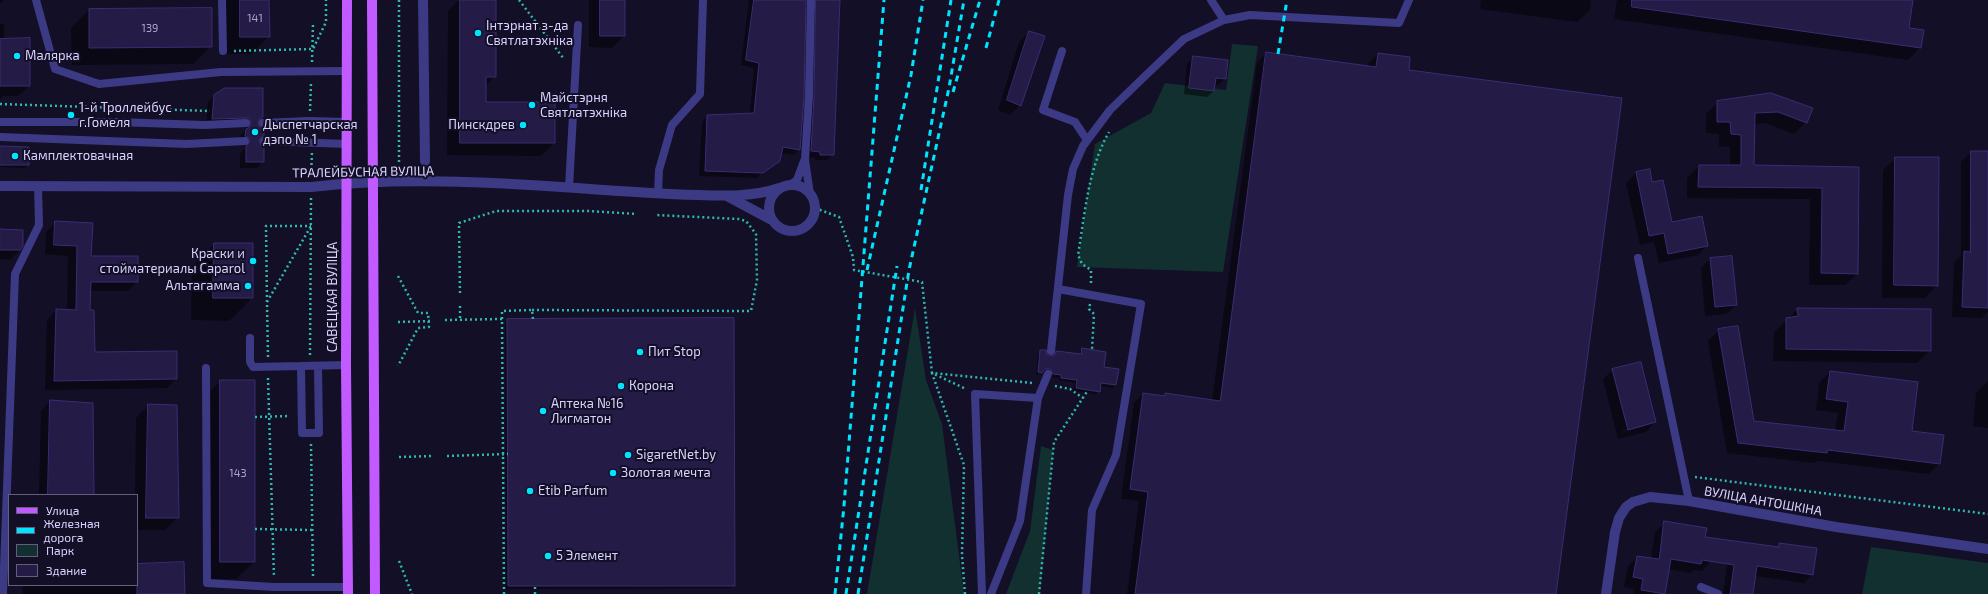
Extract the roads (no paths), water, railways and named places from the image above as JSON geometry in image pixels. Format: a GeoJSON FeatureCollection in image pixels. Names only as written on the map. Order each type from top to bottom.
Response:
{"type":"FeatureCollection","features":[{"type":"Feature","properties":{"kind":"main road","name":"САВЕЦКАЯ ВУЛІЦА"},"geometry":{"type":"LineString","coordinates":[[347,0],[346,365],[348,590]]}},
{"type":"Feature","properties":{"kind":"main road"},"geometry":{"type":"LineString","coordinates":[[372,0],[375,594]]}},
{"type":"Feature","properties":{"kind":"street"},"geometry":{"type":"LineString","coordinates":[[423,0],[425,161]]}},
{"type":"Feature","properties":{"kind":"street","name":"ТРАЛЕЙБУСНАЯ ВУЛІЦА"},"geometry":{"type":"LineString","coordinates":[[0,186],[311,187],[346,183],[494,183],[658,194],[727,196],[768,192],[779,188]]}},
{"type":"Feature","properties":{"kind":"street"},"geometry":{"type":"LineString","coordinates":[[790,185],[801,187],[810,194],[815,208],[814,215],[809,225],[799,231],[788,232],[778,227],[770,219],[768,208],[771,197],[779,188],[790,185]]}},
{"type":"Feature","properties":{"kind":"street","name":"ТРАЛЕЙБУСНАЯ ВУЛІЦА"},"geometry":{"type":"LineString","coordinates":[[727,196],[770,219]]}},
{"type":"Feature","properties":{"kind":"street","name":"ВУЛІЦА АНТОШКІНА"},"geometry":{"type":"LineString","coordinates":[[1606,594],[1615,532],[1619,518],[1626,507],[1633,502],[1650,497],[1689,501],[1836,527],[1988,549]]}},
{"type":"Feature","properties":{"kind":"lane"},"geometry":{"type":"LineString","coordinates":[[36,0],[55,69],[98,84],[221,72],[347,71]]}},
{"type":"Feature","properties":{"kind":"lane"},"geometry":{"type":"LineString","coordinates":[[222,0],[223,51]]}},
{"type":"Feature","properties":{"kind":"lane"},"geometry":{"type":"LineString","coordinates":[[658,194],[659,170],[672,124],[700,94],[703,0]]}},
{"type":"Feature","properties":{"kind":"lane"},"geometry":{"type":"LineString","coordinates":[[810,194],[805,160],[809,95],[811,0]]}},
{"type":"Feature","properties":{"kind":"lane"},"geometry":{"type":"LineString","coordinates":[[1211,0],[1224,20]]}},
{"type":"Feature","properties":{"kind":"lane"},"geometry":{"type":"LineString","coordinates":[[1051,351],[1068,195],[1073,169],[1087,140],[1110,110],[1184,39],[1224,20],[1250,15],[1398,24],[1409,0]]}},
{"type":"Feature","properties":{"kind":"lane"},"geometry":{"type":"LineString","coordinates":[[569,187],[577,76],[578,25]]}},
{"type":"Feature","properties":{"kind":"lane"},"geometry":{"type":"LineString","coordinates":[[1062,51],[1043,110],[1075,122],[1087,140]]}},
{"type":"Feature","properties":{"kind":"lane"},"geometry":{"type":"LineString","coordinates":[[263,123],[309,121],[347,122]]}},
{"type":"Feature","properties":{"kind":"lane"},"geometry":{"type":"LineString","coordinates":[[0,122],[116,122],[204,125],[246,122]]}},
{"type":"Feature","properties":{"kind":"lane"},"geometry":{"type":"LineString","coordinates":[[0,136],[187,144],[245,141]]}},
{"type":"Feature","properties":{"kind":"lane"},"geometry":{"type":"LineString","coordinates":[[264,141],[347,144]]}},
{"type":"Feature","properties":{"kind":"lane"},"geometry":{"type":"LineString","coordinates":[[790,185],[797,180],[805,160]]}},
{"type":"Feature","properties":{"kind":"lane"},"geometry":{"type":"LineString","coordinates":[[3,594],[14,274],[39,226],[38,186]]}},
{"type":"Feature","properties":{"kind":"lane"},"geometry":{"type":"LineString","coordinates":[[1638,258],[1689,501]]}},
{"type":"Feature","properties":{"kind":"lane"},"geometry":{"type":"LineString","coordinates":[[1058,289],[1141,304],[1116,455],[1092,510],[1086,594]]}},
{"type":"Feature","properties":{"kind":"lane"},"geometry":{"type":"LineString","coordinates":[[250,338],[251,365],[255,368],[346,365]]}},
{"type":"Feature","properties":{"kind":"lane"},"geometry":{"type":"LineString","coordinates":[[301,366],[302,433],[319,433],[314,366]]}},
{"type":"Feature","properties":{"kind":"lane"},"geometry":{"type":"LineString","coordinates":[[206,368],[207,583],[274,587],[313,587],[348,590]]}},
{"type":"Feature","properties":{"kind":"lane"},"geometry":{"type":"LineString","coordinates":[[991,594],[1020,521],[1038,398],[1048,374]]}},
{"type":"Feature","properties":{"kind":"lane"},"geometry":{"type":"LineString","coordinates":[[982,594],[975,394],[1038,398]]}},
{"type":"Feature","properties":{"kind":"lane"},"geometry":{"type":"LineString","coordinates":[[1701,587],[1718,594]]}},
{"type":"Feature","properties":{"kind":"railway"},"geometry":{"type":"LineString","coordinates":[[835,594],[844,506],[884,0]]}},
{"type":"Feature","properties":{"kind":"railway"},"geometry":{"type":"LineString","coordinates":[[867,270],[911,75],[923,0]]}},
{"type":"Feature","properties":{"kind":"railway"},"geometry":{"type":"LineString","coordinates":[[921,190],[951,0]]}},
{"type":"Feature","properties":{"kind":"railway"},"geometry":{"type":"LineString","coordinates":[[858,594],[909,270],[949,88],[964,0]]}},
{"type":"Feature","properties":{"kind":"railway"},"geometry":{"type":"LineString","coordinates":[[953,92],[980,0]]}},
{"type":"Feature","properties":{"kind":"railway"},"geometry":{"type":"LineString","coordinates":[[986,48],[999,0]]}},
{"type":"Feature","properties":{"kind":"railway"},"geometry":{"type":"LineString","coordinates":[[1278,54],[1287,0]]}},
{"type":"Feature","properties":{"kind":"railway"},"geometry":{"type":"LineString","coordinates":[[846,594],[897,266]]}},
{"type":"Feature","properties":{"kind":"place","name":"Інтэрнат з-да Святлатэхніка"},"geometry":{"type":"Point","coordinates":[478,33]}},
{"type":"Feature","properties":{"kind":"place","name":"Малярка"},"geometry":{"type":"Point","coordinates":[17,56]}},
{"type":"Feature","properties":{"kind":"place","name":"Майстэрня Святлатэхніка"},"geometry":{"type":"Point","coordinates":[532,105]}},
{"type":"Feature","properties":{"kind":"place","name":"1-й Троллейбус г.Гомеля"},"geometry":{"type":"Point","coordinates":[71,115]}},
{"type":"Feature","properties":{"kind":"place","name":"Пинскдрев"},"geometry":{"type":"Point","coordinates":[523,125]}},
{"type":"Feature","properties":{"kind":"place","name":"Дыспетчарская дэпо № 1"},"geometry":{"type":"Point","coordinates":[255,132]}},
{"type":"Feature","properties":{"kind":"place","name":"Камплектовачная"},"geometry":{"type":"Point","coordinates":[15,156]}},
{"type":"Feature","properties":{"kind":"place","name":"Краски и стойматериалы Сaparol"},"geometry":{"type":"Point","coordinates":[253,261]}},
{"type":"Feature","properties":{"kind":"place","name":"Альтагамма"},"geometry":{"type":"Point","coordinates":[248,286]}},
{"type":"Feature","properties":{"kind":"place","name":"Пит Stop"},"geometry":{"type":"Point","coordinates":[640,352]}},
{"type":"Feature","properties":{"kind":"place","name":"Корона"},"geometry":{"type":"Point","coordinates":[621,386]}},
{"type":"Feature","properties":{"kind":"place","name":"Аптека №16 Лигматон"},"geometry":{"type":"Point","coordinates":[543,411]}},
{"type":"Feature","properties":{"kind":"place","name":"SigaretNet.by"},"geometry":{"type":"Point","coordinates":[628,455]}},
{"type":"Feature","properties":{"kind":"place","name":"Золотая мечта"},"geometry":{"type":"Point","coordinates":[613,473]}},
{"type":"Feature","properties":{"kind":"place","name":"Etib Parfum"},"geometry":{"type":"Point","coordinates":[530,491]}},
{"type":"Feature","properties":{"kind":"place","name":"5 Элемент"},"geometry":{"type":"Point","coordinates":[548,556]}}]}
